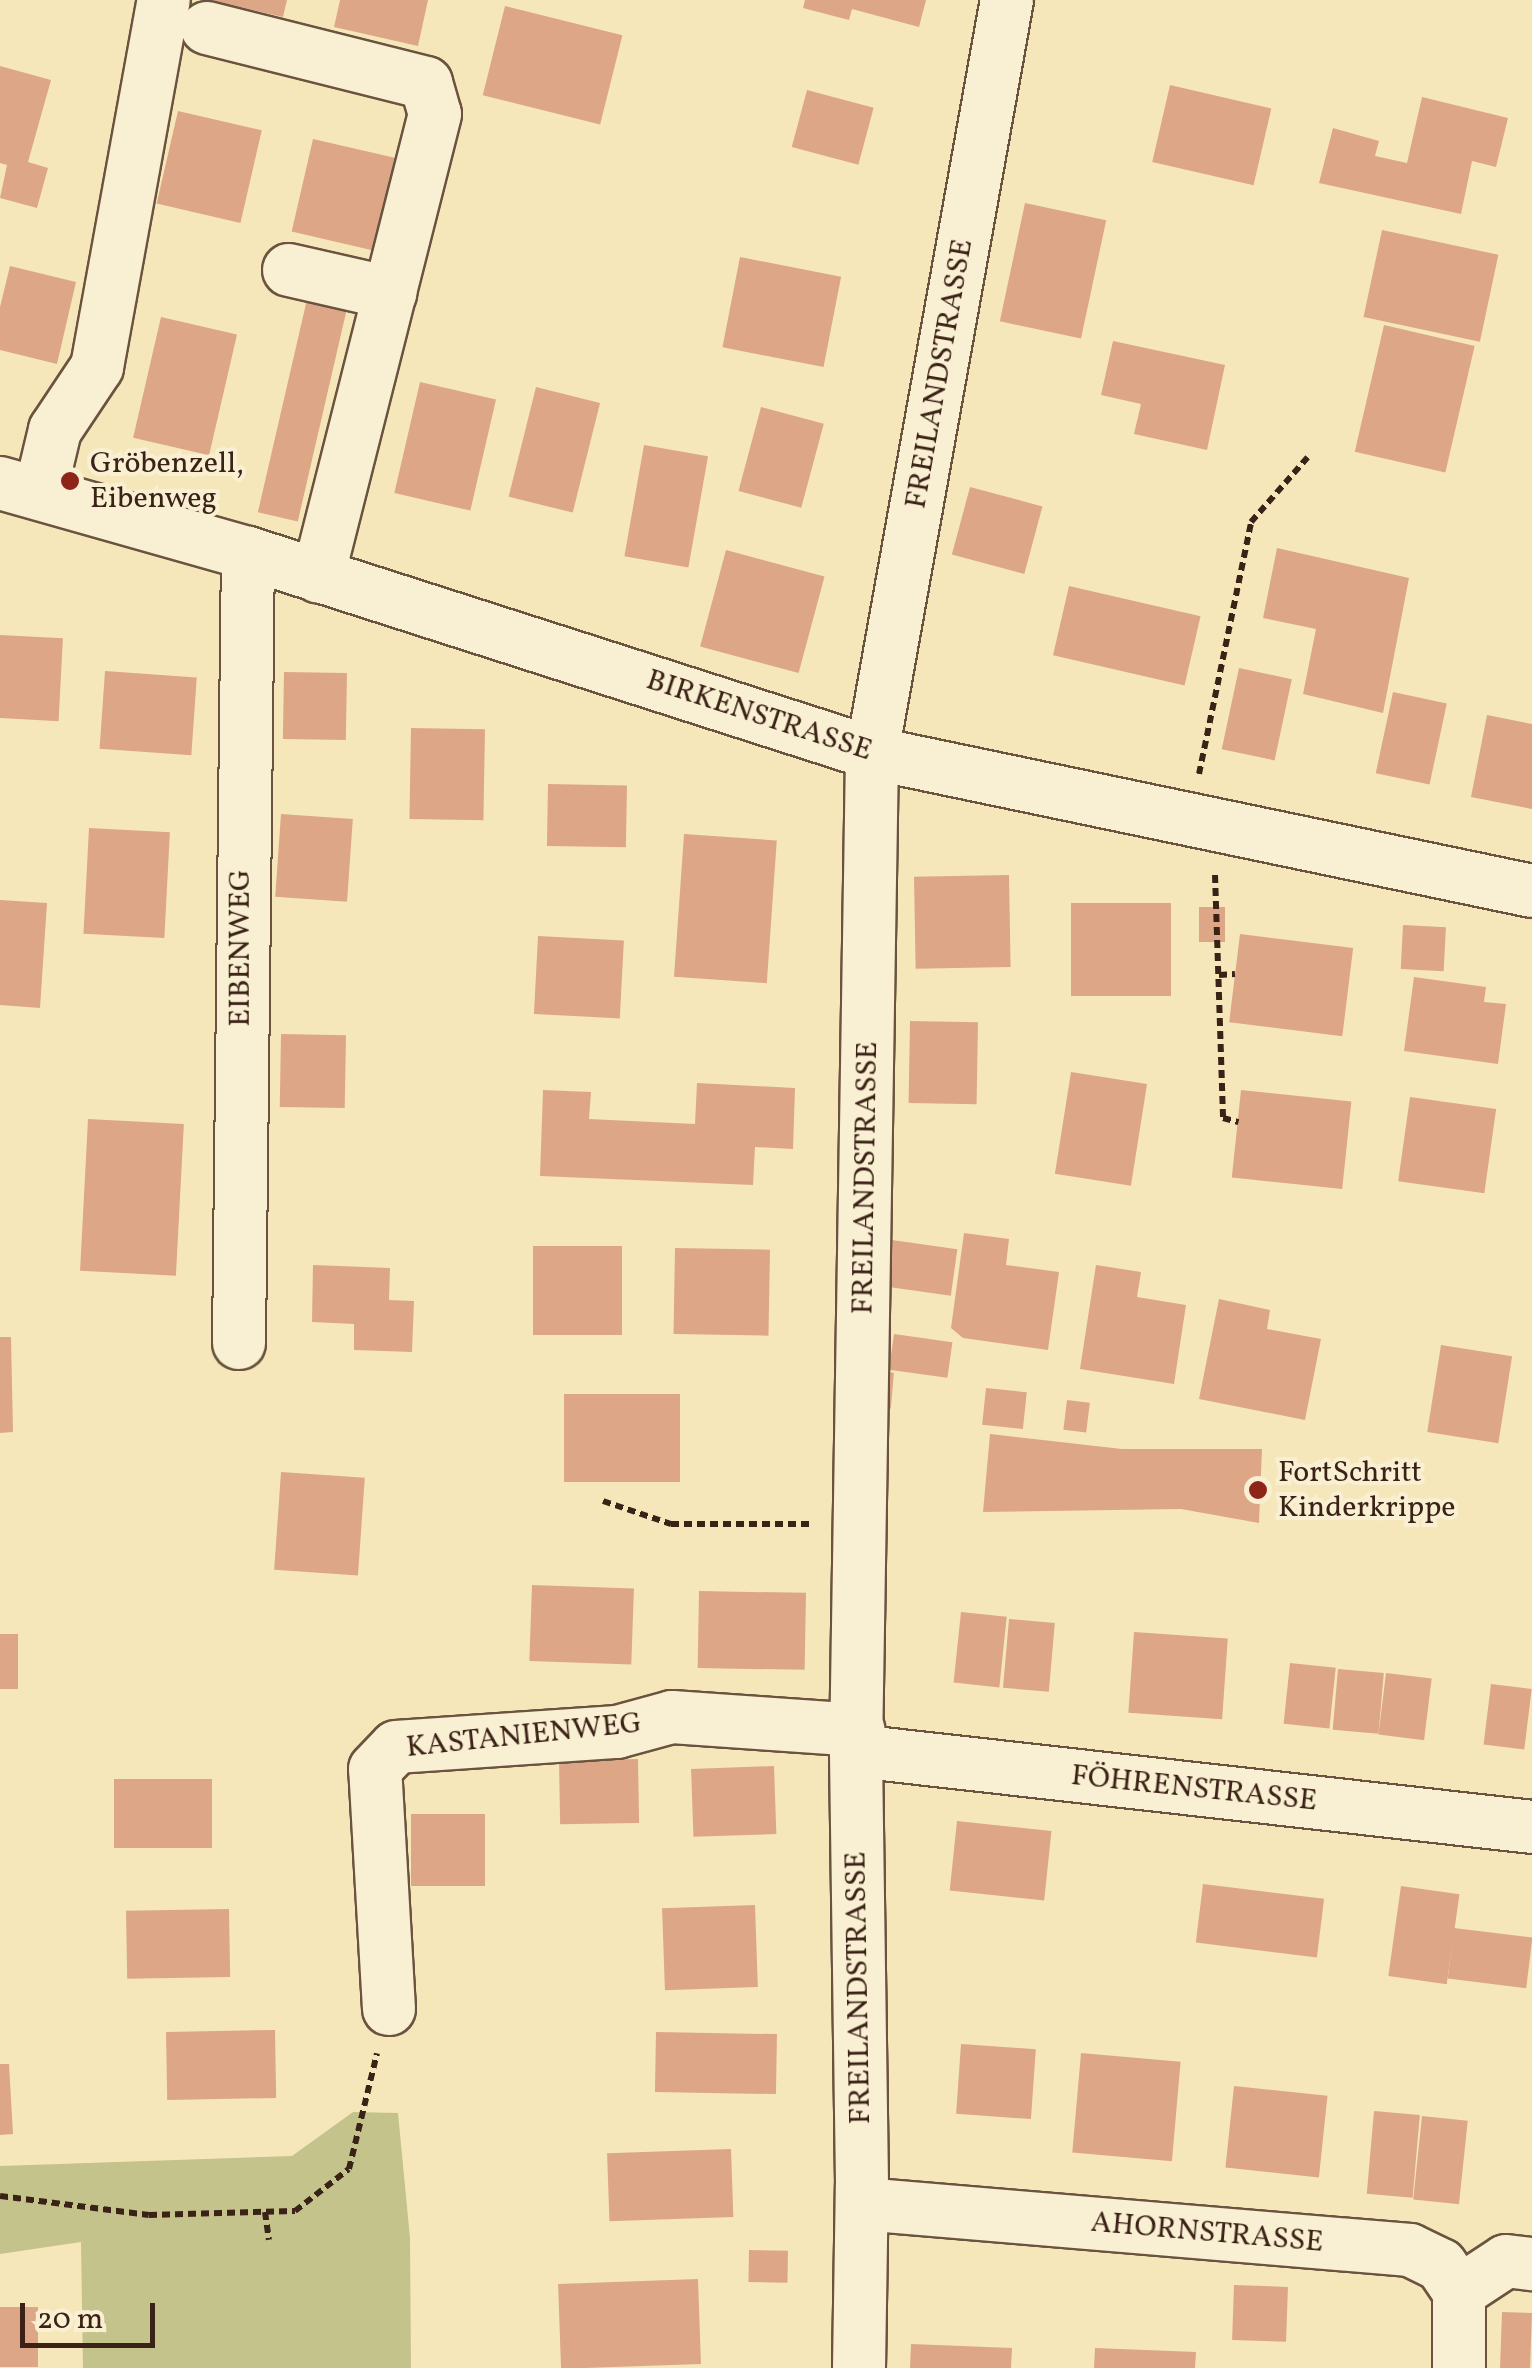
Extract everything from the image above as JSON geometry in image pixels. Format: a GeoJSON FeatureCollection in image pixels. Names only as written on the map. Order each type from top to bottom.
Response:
{"type":"FeatureCollection","features":[{"type":"Feature","properties":{"kind":"street","name":"FREILANDSTRASSE"},"geometry":{"type":"LineString","coordinates":[[859,2368],[862,2204],[858,1740],[872,753],[1007,0]]}},
{"type":"Feature","properties":{"kind":"street"},"geometry":{"type":"LineString","coordinates":[[20,488],[98,366],[185,14],[426,83],[435,114],[318,576]]}},
{"type":"Feature","properties":{"kind":"street"},"geometry":{"type":"LineString","coordinates":[[289,270],[390,293]]}},
{"type":"Feature","properties":{"kind":"street","name":"BIRKENSTRASSE"},"geometry":{"type":"LineString","coordinates":[[20,488],[248,553],[872,753],[1532,891]]}},
{"type":"Feature","properties":{"kind":"street","name":"EIBENWEG"},"geometry":{"type":"LineString","coordinates":[[240,1342],[248,553]]}},
{"type":"Feature","properties":{"kind":"street","name":"KASTANIENWEG"},"geometry":{"type":"LineString","coordinates":[[389,2009],[375,1769],[396,1747],[617,1732],[672,1717],[858,1740]]}},
{"type":"Feature","properties":{"kind":"street","name":"FÖHRENSTRASSE"},"geometry":{"type":"LineString","coordinates":[[858,1740],[1532,1826]]}},
{"type":"Feature","properties":{"kind":"street","name":"AHORNSTRASSE"},"geometry":{"type":"LineString","coordinates":[[862,2204],[1410,2250],[1441,2265],[1459,2292]]}},
{"type":"Feature","properties":{"kind":"street"},"geometry":{"type":"LineString","coordinates":[[1459,2368],[1459,2292],[1506,2261],[1532,2264]]}},
{"type":"Feature","properties":{"kind":"path"},"geometry":{"type":"LineString","coordinates":[[1189,819],[1251,522],[1308,456]]}},
{"type":"Feature","properties":{"kind":"path"},"geometry":{"type":"LineString","coordinates":[[1215,871],[1223,1118],[1238,1122]]}},
{"type":"Feature","properties":{"kind":"path"},"geometry":{"type":"LineString","coordinates":[[1218,975],[1235,974]]}},
{"type":"Feature","properties":{"kind":"path"},"geometry":{"type":"LineString","coordinates":[[603,1501],[671,1524],[861,1524]]}},
{"type":"Feature","properties":{"kind":"path"},"geometry":{"type":"LineString","coordinates":[[0,2196],[149,2215],[296,2211],[349,2169],[389,2009]]}},
{"type":"Feature","properties":{"kind":"path"},"geometry":{"type":"LineString","coordinates":[[265,2212],[269,2240]]}},
{"type":"Feature","properties":{"kind":"green space"},"geometry":{"type":"Polygon","coordinates":[[[353,2112],[398,2113],[410,2238],[411,2368],[83,2368],[81,2242],[0,2254],[0,2166],[292,2156],[353,2112]]]}},
{"type":"Feature","properties":{"kind":"building"},"geometry":{"type":"Polygon","coordinates":[[[211,0],[287,0],[283,17],[211,0]]]}},
{"type":"Feature","properties":{"kind":"building"},"geometry":{"type":"Polygon","coordinates":[[[340,0],[428,0],[418,46],[334,27],[340,0]]]}},
{"type":"Feature","properties":{"kind":"building"},"geometry":{"type":"Polygon","coordinates":[[[805,0],[926,0],[919,27],[852,9],[849,20],[803,8],[805,0]]]}},
{"type":"Feature","properties":{"kind":"building"},"geometry":{"type":"Polygon","coordinates":[[[505,6],[622,35],[600,125],[483,95],[505,6]]]}},
{"type":"Feature","properties":{"kind":"building"},"geometry":{"type":"Polygon","coordinates":[[[0,66],[51,80],[28,162],[48,168],[37,208],[0,198],[7,165],[0,163],[0,66]]]}},
{"type":"Feature","properties":{"kind":"building"},"geometry":{"type":"Polygon","coordinates":[[[1170,85],[1271,108],[1254,185],[1152,162],[1170,85]]]}},
{"type":"Feature","properties":{"kind":"building"},"geometry":{"type":"Polygon","coordinates":[[[807,90],[874,108],[858,165],[792,147],[807,90]]]}},
{"type":"Feature","properties":{"kind":"building"},"geometry":{"type":"Polygon","coordinates":[[[1422,97],[1508,118],[1496,167],[1472,161],[1461,214],[1319,183],[1333,128],[1379,141],[1375,156],[1407,163],[1422,97]]]}},
{"type":"Feature","properties":{"kind":"building"},"geometry":{"type":"Polygon","coordinates":[[[178,111],[262,130],[240,223],[157,204],[178,111]]]}},
{"type":"Feature","properties":{"kind":"building"},"geometry":{"type":"Polygon","coordinates":[[[313,139],[397,158],[375,251],[292,232],[313,139]]]}},
{"type":"Feature","properties":{"kind":"building"},"geometry":{"type":"Polygon","coordinates":[[[1025,203],[1106,220],[1081,339],[1000,321],[1025,203]]]}},
{"type":"Feature","properties":{"kind":"building"},"geometry":{"type":"Polygon","coordinates":[[[1382,230],[1498,255],[1480,342],[1363,317],[1382,230]]]}},
{"type":"Feature","properties":{"kind":"building"},"geometry":{"type":"Polygon","coordinates":[[[740,257],[841,277],[824,367],[722,347],[740,257]]]}},
{"type":"Feature","properties":{"kind":"building"},"geometry":{"type":"Polygon","coordinates":[[[10,266],[76,282],[57,364],[0,350],[0,307],[10,266]]]}},
{"type":"Feature","properties":{"kind":"building"},"geometry":{"type":"Polygon","coordinates":[[[308,295],[348,304],[298,522],[258,512],[308,295]]]}},
{"type":"Feature","properties":{"kind":"building"},"geometry":{"type":"Polygon","coordinates":[[[161,317],[237,335],[209,455],[133,438],[161,317]]]}},
{"type":"Feature","properties":{"kind":"building"},"geometry":{"type":"Polygon","coordinates":[[[1384,325],[1475,346],[1445,473],[1355,452],[1384,325]]]}},
{"type":"Feature","properties":{"kind":"building"},"geometry":{"type":"Polygon","coordinates":[[[1113,341],[1225,365],[1207,450],[1134,434],[1141,404],[1101,395],[1113,341]]]}},
{"type":"Feature","properties":{"kind":"building"},"geometry":{"type":"Polygon","coordinates":[[[420,382],[496,400],[470,511],[394,493],[420,382]]]}},
{"type":"Feature","properties":{"kind":"building"},"geometry":{"type":"Polygon","coordinates":[[[536,387],[600,403],[573,513],[509,497],[536,387]]]}},
{"type":"Feature","properties":{"kind":"building"},"geometry":{"type":"Polygon","coordinates":[[[761,407],[824,424],[801,508],[738,491],[761,407]]]}},
{"type":"Feature","properties":{"kind":"building"},"geometry":{"type":"Polygon","coordinates":[[[644,445],[708,456],[688,568],[624,556],[644,445]]]}},
{"type":"Feature","properties":{"kind":"building"},"geometry":{"type":"Polygon","coordinates":[[[970,487],[1042,506],[1024,574],[952,555],[970,487]]]}},
{"type":"Feature","properties":{"kind":"building"},"geometry":{"type":"Polygon","coordinates":[[[1277,548],[1409,578],[1383,713],[1303,694],[1316,629],[1263,618],[1277,548]]]}},
{"type":"Feature","properties":{"kind":"building"},"geometry":{"type":"Polygon","coordinates":[[[726,550],[825,576],[799,673],[700,647],[726,550]]]}},
{"type":"Feature","properties":{"kind":"building"},"geometry":{"type":"Polygon","coordinates":[[[1069,586],[1201,616],[1185,686],[1053,655],[1069,586]]]}},
{"type":"Feature","properties":{"kind":"building"},"geometry":{"type":"Polygon","coordinates":[[[0,635],[63,638],[59,721],[0,718],[0,635]]]}},
{"type":"Feature","properties":{"kind":"building"},"geometry":{"type":"Polygon","coordinates":[[[1239,668],[1292,679],[1275,760],[1222,749],[1239,668]]]}},
{"type":"Feature","properties":{"kind":"building"},"geometry":{"type":"Polygon","coordinates":[[[105,671],[197,677],[191,755],[100,749],[105,671]]]}},
{"type":"Feature","properties":{"kind":"building"},"geometry":{"type":"Polygon","coordinates":[[[284,672],[347,673],[346,740],[283,739],[284,672]]]}},
{"type":"Feature","properties":{"kind":"building"},"geometry":{"type":"Polygon","coordinates":[[[1393,692],[1447,703],[1430,785],[1376,773],[1393,692]]]}},
{"type":"Feature","properties":{"kind":"building"},"geometry":{"type":"Polygon","coordinates":[[[1487,715],[1532,724],[1532,809],[1471,797],[1487,715]]]}},
{"type":"Feature","properties":{"kind":"building"},"geometry":{"type":"Polygon","coordinates":[[[411,728],[485,729],[483,820],[409,819],[411,728]]]}},
{"type":"Feature","properties":{"kind":"building"},"geometry":{"type":"Polygon","coordinates":[[[548,784],[627,785],[626,847],[547,846],[548,784]]]}},
{"type":"Feature","properties":{"kind":"building"},"geometry":{"type":"Polygon","coordinates":[[[281,814],[353,819],[347,902],[275,897],[281,814]]]}},
{"type":"Feature","properties":{"kind":"building"},"geometry":{"type":"Polygon","coordinates":[[[89,828],[170,832],[164,938],[83,934],[89,828]]]}},
{"type":"Feature","properties":{"kind":"building"},"geometry":{"type":"Polygon","coordinates":[[[684,834],[777,840],[767,983],[674,977],[684,834]]]}},
{"type":"Feature","properties":{"kind":"building"},"geometry":{"type":"Polygon","coordinates":[[[1009,875],[1011,967],[916,969],[914,877],[1009,875]]]}},
{"type":"Feature","properties":{"kind":"building"},"geometry":{"type":"Polygon","coordinates":[[[0,900],[47,903],[40,1008],[0,1005],[0,900]]]}},
{"type":"Feature","properties":{"kind":"building"},"geometry":{"type":"Polygon","coordinates":[[[1071,903],[1171,903],[1171,996],[1071,996],[1071,903]]]}},
{"type":"Feature","properties":{"kind":"building"},"geometry":{"type":"Polygon","coordinates":[[[1199,907],[1225,907],[1225,942],[1199,942],[1199,907]]]}},
{"type":"Feature","properties":{"kind":"building"},"geometry":{"type":"Polygon","coordinates":[[[1403,925],[1446,927],[1444,971],[1401,969],[1403,925]]]}},
{"type":"Feature","properties":{"kind":"building"},"geometry":{"type":"Polygon","coordinates":[[[1240,934],[1353,948],[1342,1036],[1229,1022],[1240,934]]]}},
{"type":"Feature","properties":{"kind":"building"},"geometry":{"type":"Polygon","coordinates":[[[538,936],[624,941],[620,1018],[534,1014],[538,936]]]}},
{"type":"Feature","properties":{"kind":"building"},"geometry":{"type":"Polygon","coordinates":[[[1414,977],[1486,987],[1484,1002],[1506,1004],[1498,1064],[1404,1051],[1414,977]]]}},
{"type":"Feature","properties":{"kind":"building"},"geometry":{"type":"Polygon","coordinates":[[[910,1021],[978,1022],[977,1104],[909,1103],[910,1021]]]}},
{"type":"Feature","properties":{"kind":"building"},"geometry":{"type":"Polygon","coordinates":[[[281,1034],[346,1035],[345,1108],[280,1107],[281,1034]]]}},
{"type":"Feature","properties":{"kind":"building"},"geometry":{"type":"Polygon","coordinates":[[[1071,1072],[1147,1084],[1131,1186],[1055,1174],[1071,1072]]]}},
{"type":"Feature","properties":{"kind":"building"},"geometry":{"type":"Polygon","coordinates":[[[697,1083],[795,1088],[793,1149],[755,1147],[753,1185],[540,1176],[543,1090],[591,1092],[589,1119],[695,1124],[697,1083]]]}},
{"type":"Feature","properties":{"kind":"building"},"geometry":{"type":"Polygon","coordinates":[[[1241,1090],[1351,1102],[1342,1189],[1232,1178],[1241,1090]]]}},
{"type":"Feature","properties":{"kind":"building"},"geometry":{"type":"Polygon","coordinates":[[[1410,1097],[1496,1109],[1484,1193],[1398,1181],[1410,1097]]]}},
{"type":"Feature","properties":{"kind":"building"},"geometry":{"type":"Polygon","coordinates":[[[88,1119],[184,1124],[176,1276],[80,1271],[88,1119]]]}},
{"type":"Feature","properties":{"kind":"building"},"geometry":{"type":"Polygon","coordinates":[[[964,1233],[1009,1239],[1006,1265],[1059,1272],[1048,1350],[963,1338],[951,1328],[964,1233]]]}},
{"type":"Feature","properties":{"kind":"building"},"geometry":{"type":"Polygon","coordinates":[[[892,1240],[957,1249],[951,1296],[885,1287],[892,1240]]]}},
{"type":"Feature","properties":{"kind":"building"},"geometry":{"type":"Polygon","coordinates":[[[533,1246],[622,1246],[622,1335],[533,1335],[533,1246]]]}},
{"type":"Feature","properties":{"kind":"building"},"geometry":{"type":"Polygon","coordinates":[[[675,1248],[770,1250],[768,1336],[673,1334],[675,1248]]]}},
{"type":"Feature","properties":{"kind":"building"},"geometry":{"type":"Polygon","coordinates":[[[313,1265],[390,1268],[389,1300],[414,1301],[412,1352],[354,1350],[354,1324],[312,1322],[313,1265]]]}},
{"type":"Feature","properties":{"kind":"building"},"geometry":{"type":"Polygon","coordinates":[[[1096,1265],[1141,1272],[1137,1297],[1186,1305],[1174,1384],[1080,1369],[1096,1265]]]}},
{"type":"Feature","properties":{"kind":"building"},"geometry":{"type":"Polygon","coordinates":[[[1219,1299],[1270,1310],[1267,1329],[1321,1339],[1305,1420],[1199,1399],[1219,1299]]]}},
{"type":"Feature","properties":{"kind":"building"},"geometry":{"type":"Polygon","coordinates":[[[894,1334],[952,1342],[947,1378],[889,1370],[894,1334]]]}},
{"type":"Feature","properties":{"kind":"building"},"geometry":{"type":"Polygon","coordinates":[[[0,1337],[11,1337],[13,1432],[0,1433],[0,1337]]]}},
{"type":"Feature","properties":{"kind":"building"},"geometry":{"type":"Polygon","coordinates":[[[1441,1345],[1512,1356],[1498,1443],[1427,1432],[1441,1345]]]}},
{"type":"Feature","properties":{"kind":"building"},"geometry":{"type":"Polygon","coordinates":[[[873,1371],[894,1373],[891,1409],[870,1407],[873,1371]]]}},
{"type":"Feature","properties":{"kind":"building"},"geometry":{"type":"Polygon","coordinates":[[[986,1388],[1027,1392],[1023,1429],[982,1425],[986,1388]]]}},
{"type":"Feature","properties":{"kind":"building"},"geometry":{"type":"Polygon","coordinates":[[[564,1394],[680,1394],[680,1482],[564,1482],[564,1394]]]}},
{"type":"Feature","properties":{"kind":"building"},"geometry":{"type":"Polygon","coordinates":[[[1067,1400],[1090,1403],[1086,1433],[1063,1430],[1067,1400]]]}},
{"type":"Feature","properties":{"kind":"building"},"geometry":{"type":"Polygon","coordinates":[[[990,1434],[1122,1449],[1262,1449],[1259,1523],[1181,1509],[983,1512],[990,1434]]]}},
{"type":"Feature","properties":{"kind":"building"},"geometry":{"type":"Polygon","coordinates":[[[281,1472],[365,1478],[358,1576],[274,1570],[281,1472]]]}},
{"type":"Feature","properties":{"kind":"building"},"geometry":{"type":"Polygon","coordinates":[[[532,1585],[634,1589],[631,1665],[529,1661],[532,1585]]]}},
{"type":"Feature","properties":{"kind":"building"},"geometry":{"type":"Polygon","coordinates":[[[699,1591],[806,1593],[805,1670],[698,1668],[699,1591]]]}},
{"type":"Feature","properties":{"kind":"building"},"geometry":{"type":"Polygon","coordinates":[[[961,1612],[1007,1617],[999,1687],[954,1683],[961,1612]]]}},
{"type":"Feature","properties":{"kind":"building"},"geometry":{"type":"Polygon","coordinates":[[[1009,1619],[1055,1623],[1049,1692],[1003,1688],[1009,1619]]]}},
{"type":"Feature","properties":{"kind":"building"},"geometry":{"type":"Polygon","coordinates":[[[1134,1632],[1228,1639],[1222,1719],[1128,1713],[1134,1632]]]}},
{"type":"Feature","properties":{"kind":"building"},"geometry":{"type":"Polygon","coordinates":[[[0,1634],[18,1634],[18,1689],[0,1689],[0,1634]]]}},
{"type":"Feature","properties":{"kind":"building"},"geometry":{"type":"Polygon","coordinates":[[[1290,1663],[1336,1668],[1329,1728],[1284,1724],[1290,1663]]]}},
{"type":"Feature","properties":{"kind":"building"},"geometry":{"type":"Polygon","coordinates":[[[1338,1669],[1384,1673],[1379,1734],[1333,1730],[1338,1669]]]}},
{"type":"Feature","properties":{"kind":"building"},"geometry":{"type":"Polygon","coordinates":[[[1386,1673],[1432,1679],[1424,1740],[1378,1735],[1386,1673]]]}},
{"type":"Feature","properties":{"kind":"building"},"geometry":{"type":"Polygon","coordinates":[[[1491,1684],[1532,1689],[1524,1750],[1484,1745],[1491,1684]]]}},
{"type":"Feature","properties":{"kind":"building"},"geometry":{"type":"Polygon","coordinates":[[[638,1759],[639,1823],[560,1824],[559,1760],[638,1759]]]}},
{"type":"Feature","properties":{"kind":"building"},"geometry":{"type":"Polygon","coordinates":[[[774,1766],[776,1834],[693,1837],[691,1769],[774,1766]]]}},
{"type":"Feature","properties":{"kind":"building"},"geometry":{"type":"Polygon","coordinates":[[[114,1779],[212,1779],[212,1848],[114,1848],[114,1779]]]}},
{"type":"Feature","properties":{"kind":"building"},"geometry":{"type":"Polygon","coordinates":[[[411,1814],[485,1814],[485,1886],[411,1886],[411,1814]]]}},
{"type":"Feature","properties":{"kind":"building"},"geometry":{"type":"Polygon","coordinates":[[[957,1821],[1051,1831],[1044,1901],[950,1891],[957,1821]]]}},
{"type":"Feature","properties":{"kind":"building"},"geometry":{"type":"Polygon","coordinates":[[[1203,1884],[1324,1899],[1317,1957],[1196,1943],[1203,1884]]]}},
{"type":"Feature","properties":{"kind":"building"},"geometry":{"type":"Polygon","coordinates":[[[1401,1886],[1459,1894],[1447,1984],[1388,1976],[1401,1886]]]}},
{"type":"Feature","properties":{"kind":"building"},"geometry":{"type":"Polygon","coordinates":[[[755,1905],[758,1987],[665,1990],[662,1908],[755,1905]]]}},
{"type":"Feature","properties":{"kind":"building"},"geometry":{"type":"Polygon","coordinates":[[[229,1909],[230,1977],[127,1979],[126,1911],[229,1909]]]}},
{"type":"Feature","properties":{"kind":"building"},"geometry":{"type":"Polygon","coordinates":[[[1454,1928],[1532,1938],[1526,1988],[1448,1979],[1454,1928]]]}},
{"type":"Feature","properties":{"kind":"building"},"geometry":{"type":"Polygon","coordinates":[[[275,2030],[276,2098],[167,2100],[166,2032],[275,2030]]]}},
{"type":"Feature","properties":{"kind":"building"},"geometry":{"type":"Polygon","coordinates":[[[656,2032],[777,2034],[776,2094],[655,2092],[656,2032]]]}},
{"type":"Feature","properties":{"kind":"building"},"geometry":{"type":"Polygon","coordinates":[[[961,2044],[1036,2049],[1031,2119],[956,2114],[961,2044]]]}},
{"type":"Feature","properties":{"kind":"building"},"geometry":{"type":"Polygon","coordinates":[[[1081,2053],[1181,2062],[1172,2161],[1072,2153],[1081,2053]]]}},
{"type":"Feature","properties":{"kind":"building"},"geometry":{"type":"Polygon","coordinates":[[[0,2064],[9,2064],[13,2134],[0,2135],[0,2064]]]}},
{"type":"Feature","properties":{"kind":"building"},"geometry":{"type":"Polygon","coordinates":[[[1234,2086],[1327,2096],[1319,2177],[1225,2168],[1234,2086]]]}},
{"type":"Feature","properties":{"kind":"building"},"geometry":{"type":"Polygon","coordinates":[[[1374,2111],[1420,2115],[1413,2198],[1367,2194],[1374,2111]]]}},
{"type":"Feature","properties":{"kind":"building"},"geometry":{"type":"Polygon","coordinates":[[[1422,2116],[1468,2121],[1459,2204],[1413,2200],[1422,2116]]]}},
{"type":"Feature","properties":{"kind":"building"},"geometry":{"type":"Polygon","coordinates":[[[731,2149],[733,2217],[609,2221],[607,2153],[731,2149]]]}},
{"type":"Feature","properties":{"kind":"building"},"geometry":{"type":"Polygon","coordinates":[[[749,2250],[788,2251],[787,2283],[748,2282],[749,2250]]]}},
{"type":"Feature","properties":{"kind":"building"},"geometry":{"type":"Polygon","coordinates":[[[698,2279],[701,2364],[561,2368],[558,2284],[698,2279]]]}},
{"type":"Feature","properties":{"kind":"building"},"geometry":{"type":"Polygon","coordinates":[[[1234,2285],[1288,2287],[1286,2342],[1232,2340],[1234,2285]]]}},
{"type":"Feature","properties":{"kind":"building"},"geometry":{"type":"Polygon","coordinates":[[[0,2307],[38,2307],[38,2367],[0,2367],[0,2307]]]}},
{"type":"Feature","properties":{"kind":"building"},"geometry":{"type":"Polygon","coordinates":[[[1502,2312],[1532,2313],[1530,2368],[1500,2368],[1502,2312]]]}},
{"type":"Feature","properties":{"kind":"building"},"geometry":{"type":"Polygon","coordinates":[[[911,2344],[1012,2348],[1011,2368],[910,2368],[911,2344]]]}},
{"type":"Feature","properties":{"kind":"building"},"geometry":{"type":"Polygon","coordinates":[[[1095,2348],[1196,2352],[1195,2368],[1094,2368],[1095,2348]]]}},
{"type":"Feature","properties":{"kind":"place","name":"Gröbenzell, Eibenweg"},"geometry":{"type":"Point","coordinates":[70,481]}},
{"type":"Feature","properties":{"kind":"place","name":"FortSchritt Kinderkrippe"},"geometry":{"type":"Point","coordinates":[1258,1490]}}]}
